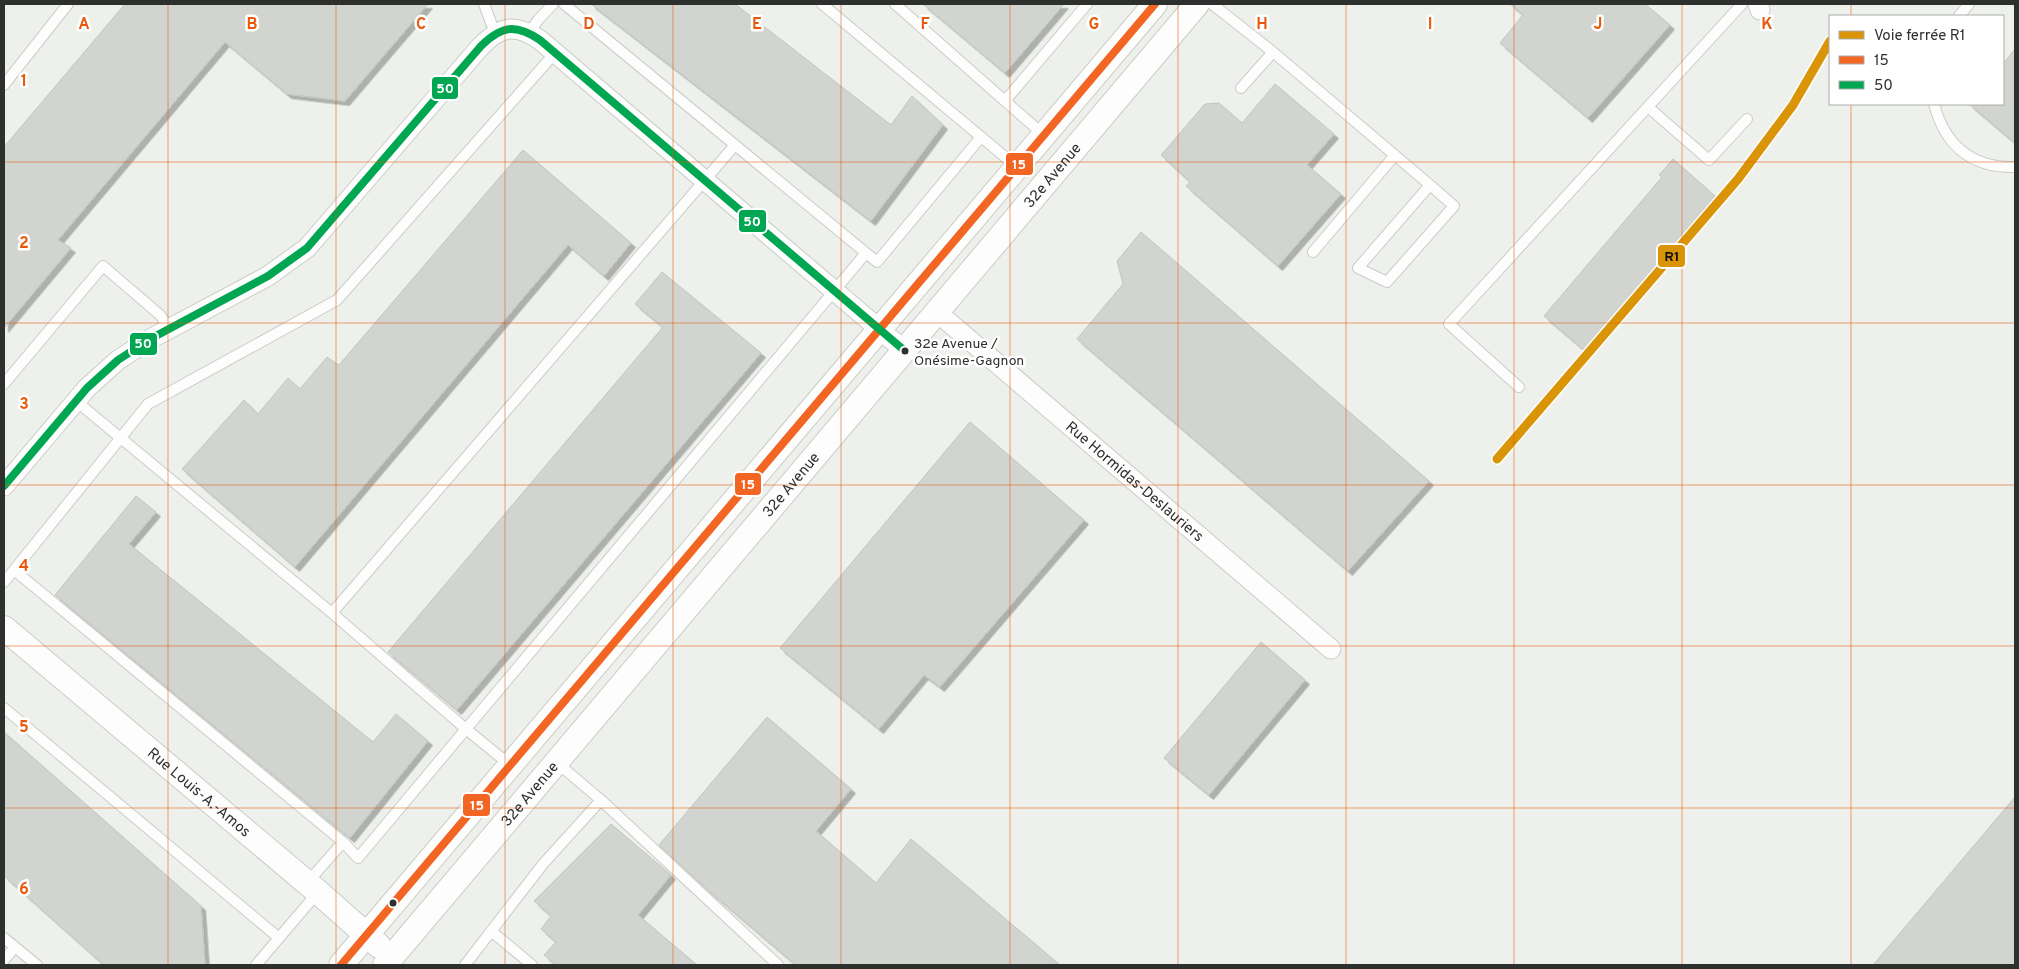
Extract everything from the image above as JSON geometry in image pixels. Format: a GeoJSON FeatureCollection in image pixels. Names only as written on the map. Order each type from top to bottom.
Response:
{"type":"FeatureCollection","features":[{"type":"Feature","properties":{"kind":"street"},"geometry":{"type":"LineString","coordinates":[[342,965],[1155,4]]}},
{"type":"Feature","properties":{"kind":"street","name":"32e Avenue"},"geometry":{"type":"LineString","coordinates":[[392,963],[556,762],[1197,4]]}},
{"type":"Feature","properties":{"kind":"street"},"geometry":{"type":"LineString","coordinates":[[4,486],[76,400],[118,360],[169,328],[268,276],[307,248],[474,54],[496,33],[510,28],[529,33],[555,53],[905,351]]}},
{"type":"Feature","properties":{"kind":"street","name":"Rue Hormidas-Deslauriers"},"geometry":{"type":"LineString","coordinates":[[938,312],[1331,649]]}},
{"type":"Feature","properties":{"kind":"street","name":"Rue Louis-A.-Amos"},"geometry":{"type":"LineString","coordinates":[[4,628],[313,888],[367,935],[392,963]]}},
{"type":"Feature","properties":{"kind":"lane"},"geometry":{"type":"LineString","coordinates":[[4,85],[68,4]]}},
{"type":"Feature","properties":{"kind":"lane"},"geometry":{"type":"LineString","coordinates":[[484,4],[496,33]]}},
{"type":"Feature","properties":{"kind":"lane"},"geometry":{"type":"LineString","coordinates":[[529,33],[553,4]]}},
{"type":"Feature","properties":{"kind":"lane"},"geometry":{"type":"LineString","coordinates":[[564,4],[877,262],[981,137]]}},
{"type":"Feature","properties":{"kind":"lane"},"geometry":{"type":"LineString","coordinates":[[822,4],[1017,167]]}},
{"type":"Feature","properties":{"kind":"lane"},"geometry":{"type":"LineString","coordinates":[[894,4],[1045,135]]}},
{"type":"Feature","properties":{"kind":"lane"},"geometry":{"type":"LineString","coordinates":[[1005,101],[1087,4]]}},
{"type":"Feature","properties":{"kind":"lane"},"geometry":{"type":"LineString","coordinates":[[1212,4],[1273,52],[1395,154],[1454,206],[1387,282],[1358,268],[1430,185]]}},
{"type":"Feature","properties":{"kind":"lane"},"geometry":{"type":"LineString","coordinates":[[1519,387],[1448,324],[1742,4]]}},
{"type":"Feature","properties":{"kind":"lane"},"geometry":{"type":"LineString","coordinates":[[1960,15],[1969,4]]}},
{"type":"Feature","properties":{"kind":"lane"},"geometry":{"type":"LineString","coordinates":[[1241,88],[1273,52]]}},
{"type":"Feature","properties":{"kind":"lane"},"geometry":{"type":"LineString","coordinates":[[4,582],[148,404],[337,300],[555,53]]}},
{"type":"Feature","properties":{"kind":"lane"},"geometry":{"type":"LineString","coordinates":[[1934,105],[1944,131],[1960,149],[1988,166],[2015,167]]}},
{"type":"Feature","properties":{"kind":"lane"},"geometry":{"type":"LineString","coordinates":[[1648,107],[1709,160],[1747,119]]}},
{"type":"Feature","properties":{"kind":"lane"},"geometry":{"type":"LineString","coordinates":[[332,613],[735,145]]}},
{"type":"Feature","properties":{"kind":"lane"},"geometry":{"type":"LineString","coordinates":[[1313,252],[1395,154]]}},
{"type":"Feature","properties":{"kind":"lane"},"geometry":{"type":"LineString","coordinates":[[14,570],[343,842],[358,858],[866,253]]}},
{"type":"Feature","properties":{"kind":"lane"},"geometry":{"type":"LineString","coordinates":[[4,384],[103,266],[160,315],[169,328]]}},
{"type":"Feature","properties":{"kind":"lane"},"geometry":{"type":"LineString","coordinates":[[76,400],[332,613],[510,765]]}},
{"type":"Feature","properties":{"kind":"lane"},"geometry":{"type":"LineString","coordinates":[[4,708],[279,938]]}},
{"type":"Feature","properties":{"kind":"lane"},"geometry":{"type":"LineString","coordinates":[[556,762],[600,800],[778,965]]}},
{"type":"Feature","properties":{"kind":"lane"},"geometry":{"type":"LineString","coordinates":[[465,965],[543,864],[600,800]]}},
{"type":"Feature","properties":{"kind":"lane"},"geometry":{"type":"LineString","coordinates":[[256,965],[279,938],[343,842]]}},
{"type":"Feature","properties":{"kind":"lane"},"geometry":{"type":"LineString","coordinates":[[492,931],[532,965]]}},
{"type":"Feature","properties":{"kind":"lane"},"geometry":{"type":"LineString","coordinates":[[4,938],[38,965]]}},
{"type":"Feature","properties":{"kind":"lane"},"geometry":{"type":"LineString","coordinates":[[4,960],[15,947]]}},
{"type":"Feature","properties":{"kind":"building"},"geometry":{"type":"Polygon","coordinates":[[[125,4],[428,4],[345,101],[287,94],[225,42],[58,240],[71,248],[4,328],[4,147],[125,4]]]}},
{"type":"Feature","properties":{"kind":"building"},"geometry":{"type":"Polygon","coordinates":[[[591,4],[735,4],[891,125],[912,96],[943,125],[871,221],[591,4]]]}},
{"type":"Feature","properties":{"kind":"building"},"geometry":{"type":"Polygon","coordinates":[[[923,4],[1064,4],[1005,73],[923,4]]]}},
{"type":"Feature","properties":{"kind":"building"},"geometry":{"type":"Polygon","coordinates":[[[1510,4],[1645,4],[1670,25],[1588,118],[1500,43],[1523,15],[1510,4]]]}},
{"type":"Feature","properties":{"kind":"building"},"geometry":{"type":"Polygon","coordinates":[[[2015,49],[2015,143],[1970,105],[2004,105],[2004,63],[2015,49]]]}},
{"type":"Feature","properties":{"kind":"building"},"geometry":{"type":"Polygon","coordinates":[[[1275,84],[1334,134],[1307,165],[1341,194],[1278,266],[1186,186],[1190,182],[1161,155],[1205,104],[1219,103],[1242,123],[1275,84]]]}},
{"type":"Feature","properties":{"kind":"building"},"geometry":{"type":"Polygon","coordinates":[[[523,150],[631,243],[604,276],[568,245],[295,567],[182,469],[244,400],[258,414],[288,378],[300,389],[327,357],[339,365],[523,150]]]}},
{"type":"Feature","properties":{"kind":"building"},"geometry":{"type":"Polygon","coordinates":[[[1673,159],[1715,196],[1584,350],[1544,316],[1662,177],[1659,175],[1673,159]]]}},
{"type":"Feature","properties":{"kind":"building"},"geometry":{"type":"Polygon","coordinates":[[[1141,232],[1429,481],[1348,571],[1077,339],[1123,284],[1117,261],[1141,232]]]}},
{"type":"Feature","properties":{"kind":"building"},"geometry":{"type":"Polygon","coordinates":[[[662,272],[761,353],[457,710],[388,652],[663,327],[635,304],[662,272]]]}},
{"type":"Feature","properties":{"kind":"building"},"geometry":{"type":"Polygon","coordinates":[[[970,422],[1084,520],[940,687],[924,675],[879,729],[780,648],[970,422]]]}},
{"type":"Feature","properties":{"kind":"building"},"geometry":{"type":"Polygon","coordinates":[[[136,496],[156,512],[129,544],[373,742],[396,714],[428,741],[350,838],[55,595],[136,496]]]}},
{"type":"Feature","properties":{"kind":"building"},"geometry":{"type":"Polygon","coordinates":[[[1261,642],[1305,680],[1209,795],[1164,758],[1261,642]]]}},
{"type":"Feature","properties":{"kind":"building"},"geometry":{"type":"Polygon","coordinates":[[[767,717],[851,789],[816,831],[876,883],[911,839],[1060,965],[796,965],[709,891],[659,845],[767,717]]]}},
{"type":"Feature","properties":{"kind":"building"},"geometry":{"type":"Polygon","coordinates":[[[4,732],[201,906],[205,965],[104,965],[4,876],[4,732]]]}},
{"type":"Feature","properties":{"kind":"building"},"geometry":{"type":"Polygon","coordinates":[[[2015,797],[2015,965],[1873,965],[2015,797]]]}},
{"type":"Feature","properties":{"kind":"building"},"geometry":{"type":"Polygon","coordinates":[[[611,824],[671,875],[638,915],[697,965],[556,965],[544,955],[556,942],[541,929],[551,916],[534,901],[611,824]]]}},
{"type":"Feature","properties":{"kind":"rail line","name":"R1"},"geometry":{"type":"LineString","coordinates":[[1497,459],[1738,179],[1793,105],[1829,43]]}},
{"type":"Feature","properties":{"kind":"transit line","name":"15"},"geometry":{"type":"LineString","coordinates":[[341,965],[1155,4]]}},
{"type":"Feature","properties":{"kind":"transit line","name":"50"},"geometry":{"type":"LineString","coordinates":[[4,486],[87,388],[118,360],[152,338],[268,276],[307,248],[481,46],[496,34],[509,29],[524,31],[540,40],[905,351]]}},
{"type":"Feature","properties":{"kind":"place","name":"32e Avenue / Onésime-Gagnon"},"geometry":{"type":"Point","coordinates":[905,351]}}]}
